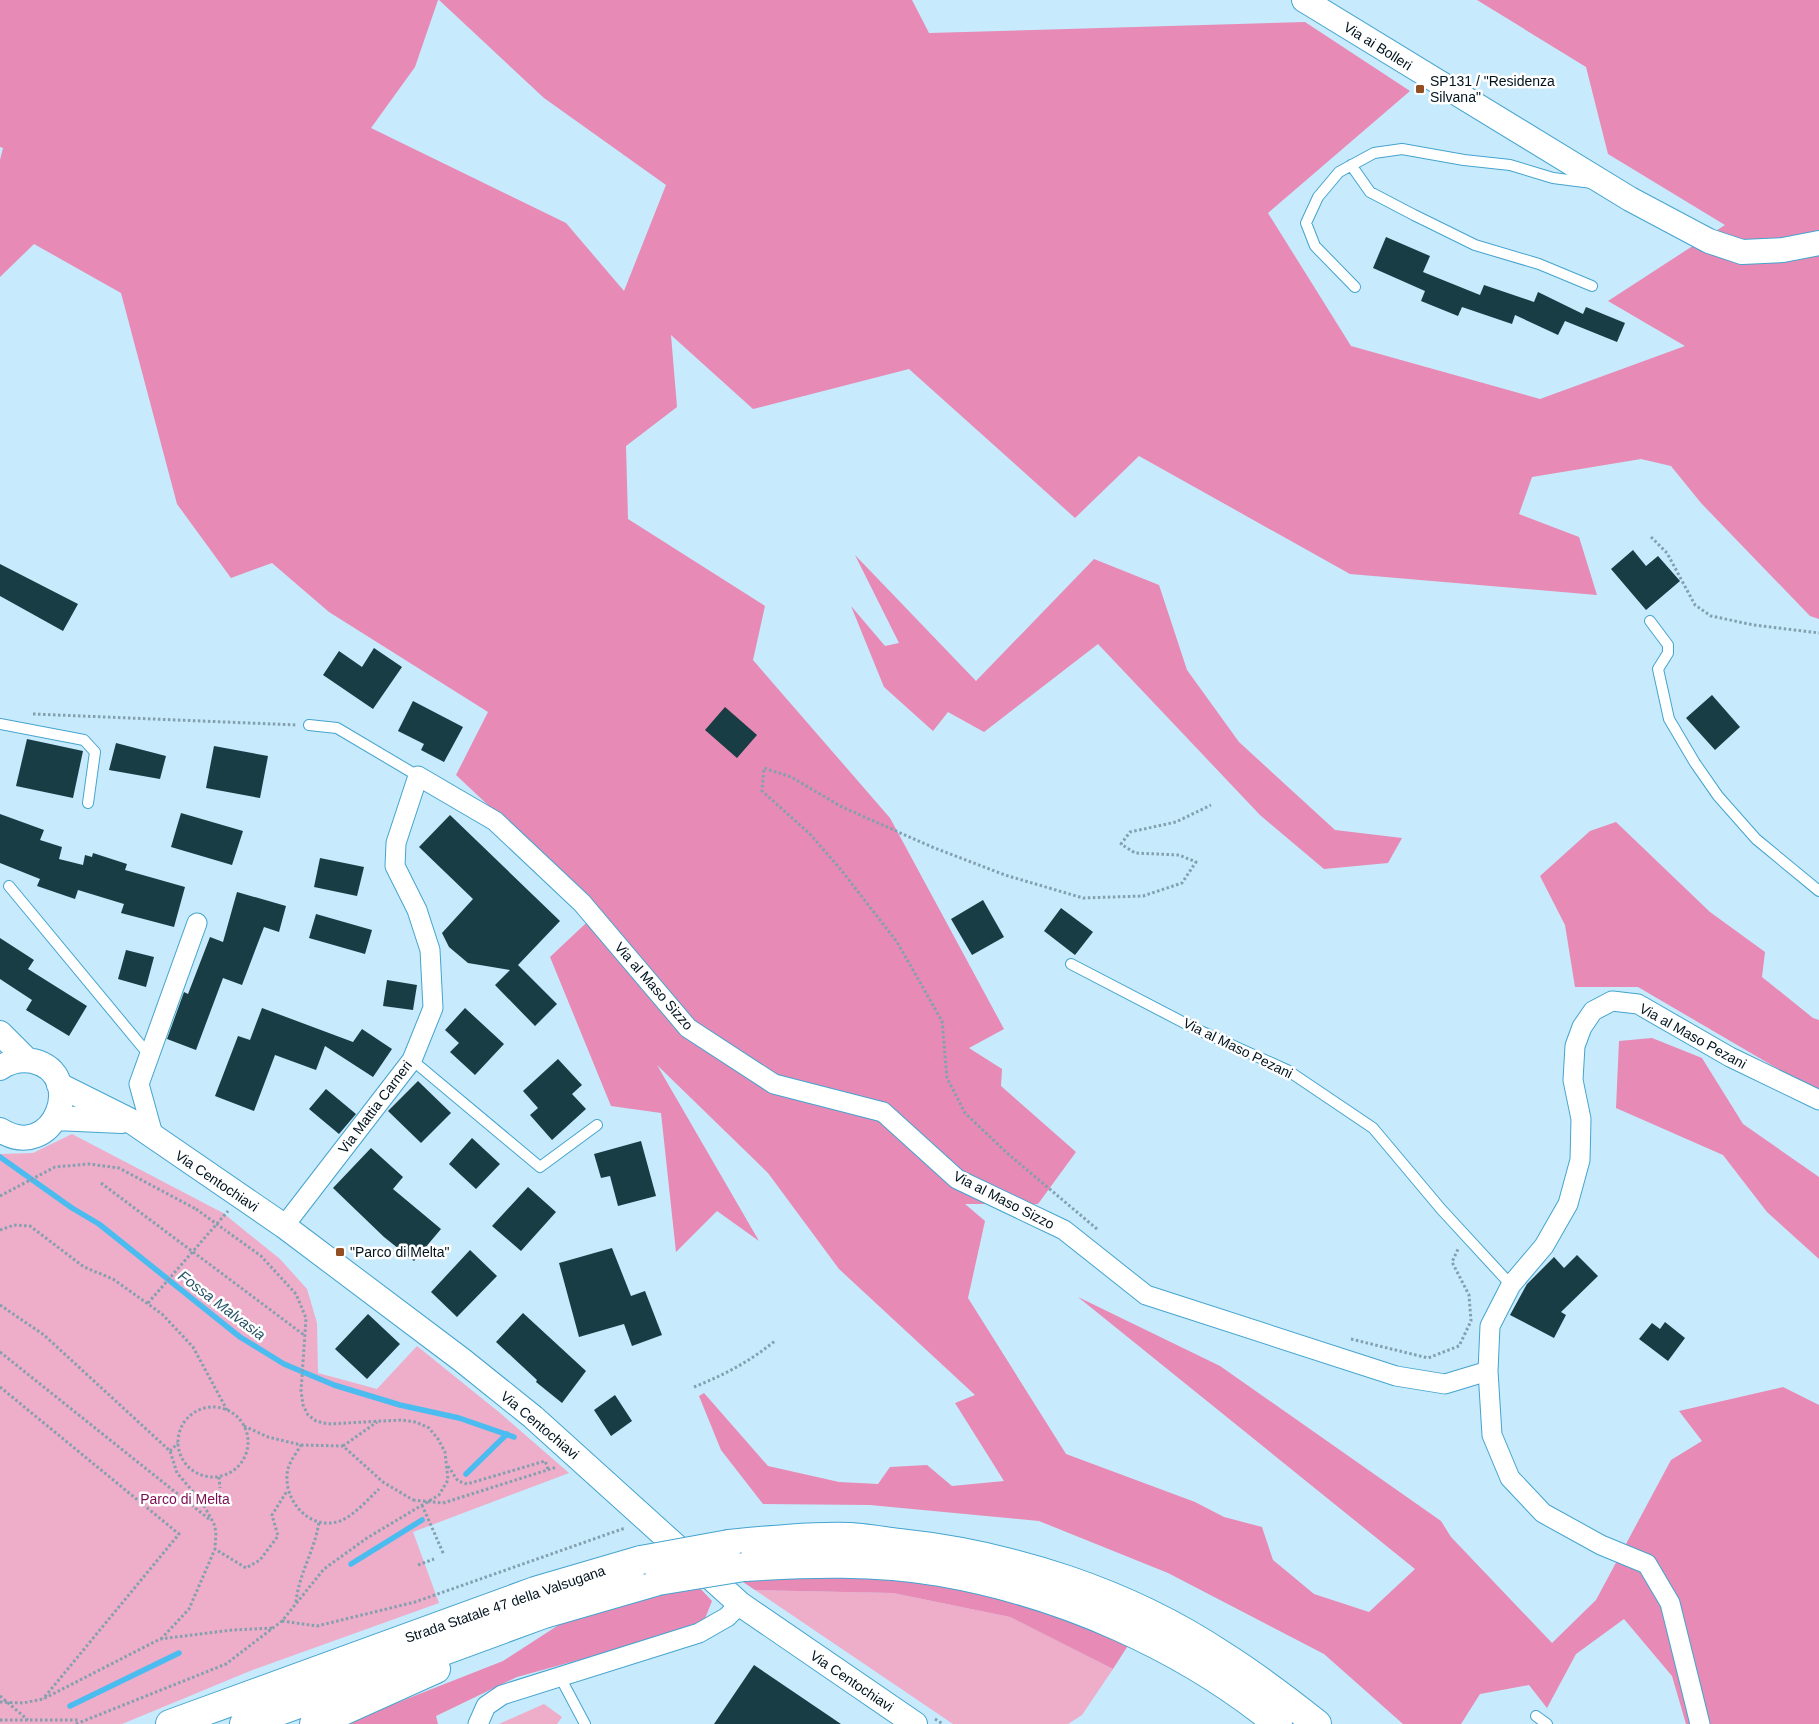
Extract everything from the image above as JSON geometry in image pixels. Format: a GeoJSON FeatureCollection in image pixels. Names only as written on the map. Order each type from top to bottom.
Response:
{"type":"FeatureCollection","features":[{"type":"Feature","properties":{"kind":"highway","name":"Strada Statale 47 della Valsugana"},"geometry":{"type":"LineString","coordinates":[[170,1724],[535,1591],[641,1560],[729,1544],[789,1538],[852,1537],[950,1548],[1024,1567],[1095,1590],[1165,1622],[1221,1654],[1317,1724]]}},
{"type":"Feature","properties":{"kind":"highway","name":"Strada Statale 47 della Valsugana"},"geometry":{"type":"LineString","coordinates":[[244,1724],[544,1614],[658,1581],[744,1567],[797,1564],[855,1564],[940,1572],[1012,1588],[1083,1611],[1146,1641],[1208,1674],[1278,1724]]}},
{"type":"Feature","properties":{"kind":"highway"},"geometry":{"type":"LineString","coordinates":[[314,1724],[406,1685],[544,1614]]}},
{"type":"Feature","properties":{"kind":"street","name":"Via ai Bolleri"},"geometry":{"type":"LineString","coordinates":[[1304,0],[1608,185],[1709,241],[1742,252],[1782,250],[1819,243]]}},
{"type":"Feature","properties":{"kind":"street","name":"Via Mattia Carneri"},"geometry":{"type":"LineString","coordinates":[[284,1226],[412,1060],[433,1008],[430,950],[418,910],[395,866],[396,843],[418,776]]}},
{"type":"Feature","properties":{"kind":"street","name":"Via al Maso Sizzo"},"geometry":{"type":"LineString","coordinates":[[418,776],[495,821],[509,834],[582,903],[688,1028],[774,1084],[883,1112],[957,1179],[1064,1230],[1146,1295],[1396,1376],[1445,1384],[1488,1371]]}},
{"type":"Feature","properties":{"kind":"street"},"geometry":{"type":"LineString","coordinates":[[154,1138],[139,1084],[197,923]]}},
{"type":"Feature","properties":{"kind":"street","name":"Via al Maso Pezani"},"geometry":{"type":"LineString","coordinates":[[1700,1724],[1670,1603],[1647,1564],[1601,1545],[1544,1514],[1510,1478],[1492,1435],[1488,1371],[1490,1326],[1511,1285],[1544,1246],[1568,1204],[1580,1160],[1581,1120],[1573,1080],[1575,1046],[1582,1027],[1593,1011],[1612,1001],[1638,1004],[1730,1057],[1819,1100]]}},
{"type":"Feature","properties":{"kind":"street"},"geometry":{"type":"LineString","coordinates":[[0,1033],[27,1060],[46,1068],[59,1086],[61,1102],[56,1118],[41,1133],[6,1138]]}},
{"type":"Feature","properties":{"kind":"street"},"geometry":{"type":"LineString","coordinates":[[0,1068],[15,1060],[27,1060]]}},
{"type":"Feature","properties":{"kind":"street","name":"Via Centochiavi"},"geometry":{"type":"LineString","coordinates":[[59,1086],[131,1121],[284,1226],[462,1360],[534,1418],[740,1604],[915,1724]]}},
{"type":"Feature","properties":{"kind":"street"},"geometry":{"type":"LineString","coordinates":[[56,1118],[131,1121]]}},
{"type":"Feature","properties":{"kind":"street"},"geometry":{"type":"LineString","coordinates":[[478,1724],[486,1706],[494,1699],[699,1633],[727,1617],[740,1604]]}},
{"type":"Feature","properties":{"kind":"lane","name":"Via ai Bolleri"},"geometry":{"type":"LineString","coordinates":[[1355,287],[1315,246],[1306,223],[1318,197],[1338,172],[1374,153],[1402,148],[1464,160],[1510,165],[1553,178],[1608,185]]}},
{"type":"Feature","properties":{"kind":"lane"},"geometry":{"type":"LineString","coordinates":[[1352,165],[1370,192],[1414,215],[1475,245],[1540,264],[1592,286]]}},
{"type":"Feature","properties":{"kind":"lane"},"geometry":{"type":"LineString","coordinates":[[1650,621],[1668,645],[1668,654],[1658,669],[1669,719],[1695,763],[1718,796],[1756,839],[1819,891]]}},
{"type":"Feature","properties":{"kind":"lane"},"geometry":{"type":"LineString","coordinates":[[0,724],[84,740],[95,752],[88,803]]}},
{"type":"Feature","properties":{"kind":"lane"},"geometry":{"type":"LineString","coordinates":[[309,725],[337,728],[418,776]]}},
{"type":"Feature","properties":{"kind":"lane"},"geometry":{"type":"LineString","coordinates":[[9,886],[149,1056]]}},
{"type":"Feature","properties":{"kind":"lane","name":"Via al Maso Pezani"},"geometry":{"type":"LineString","coordinates":[[1071,964],[1196,1029],[1287,1070],[1373,1128],[1511,1285]]}},
{"type":"Feature","properties":{"kind":"lane"},"geometry":{"type":"LineString","coordinates":[[412,1060],[540,1167],[597,1124]]}},
{"type":"Feature","properties":{"kind":"lane"},"geometry":{"type":"LineString","coordinates":[[560,1677],[585,1724]]}},
{"type":"Feature","properties":{"kind":"lane"},"geometry":{"type":"LineString","coordinates":[[1536,1716],[1547,1724]]}},
{"type":"Feature","properties":{"kind":"path"},"geometry":{"type":"LineString","coordinates":[[1651,537],[1667,553],[1695,605],[1711,616],[1754,625],[1819,633]]}},
{"type":"Feature","properties":{"kind":"path"},"geometry":{"type":"LineString","coordinates":[[30,713],[309,725]]}},
{"type":"Feature","properties":{"kind":"path"},"geometry":{"type":"LineString","coordinates":[[1103,1235],[965,1113],[948,1078],[942,1021],[897,942],[810,834],[762,791],[764,768],[791,777],[842,807],[932,847],[1005,875],[1083,898],[1143,896],[1182,883],[1196,862],[1179,855],[1135,853],[1121,844],[1130,832],[1176,822],[1211,805]]}},
{"type":"Feature","properties":{"kind":"path"},"geometry":{"type":"LineString","coordinates":[[0,1196],[55,1167],[89,1164],[119,1168],[196,1209],[261,1256],[296,1294],[306,1318],[301,1392],[303,1405],[308,1414],[316,1421],[328,1424],[378,1421],[416,1422],[429,1428],[438,1439],[445,1452],[448,1466],[448,1480],[439,1495],[367,1538],[324,1570],[282,1621],[226,1664],[81,1720],[76,1724]]}},
{"type":"Feature","properties":{"kind":"path"},"geometry":{"type":"LineString","coordinates":[[101,1183],[305,1336]]}},
{"type":"Feature","properties":{"kind":"path"},"geometry":{"type":"LineString","coordinates":[[148,1303],[191,1251],[240,1197]]}},
{"type":"Feature","properties":{"kind":"path"},"geometry":{"type":"LineString","coordinates":[[0,1230],[14,1224],[30,1226],[84,1267],[113,1279],[148,1303],[193,1347],[227,1410]]}},
{"type":"Feature","properties":{"kind":"path"},"geometry":{"type":"LineString","coordinates":[[1344,1338],[1428,1358],[1459,1346],[1471,1322],[1469,1295],[1452,1262],[1466,1235]]}},
{"type":"Feature","properties":{"kind":"path"},"geometry":{"type":"LineString","coordinates":[[0,1305],[44,1336],[170,1451],[177,1473],[202,1502],[216,1532],[215,1549],[189,1609],[160,1639],[43,1699],[23,1703],[0,1702]]}},
{"type":"Feature","properties":{"kind":"path"},"geometry":{"type":"LineString","coordinates":[[694,1386],[724,1375],[760,1354],[776,1340]]}},
{"type":"Feature","properties":{"kind":"path"},"geometry":{"type":"LineString","coordinates":[[0,1352],[211,1521]]}},
{"type":"Feature","properties":{"kind":"path"},"geometry":{"type":"LineString","coordinates":[[0,1387],[179,1534],[43,1699]]}},
{"type":"Feature","properties":{"kind":"path"},"geometry":{"type":"LineString","coordinates":[[207,1407],[227,1410],[236,1415],[244,1426],[248,1441],[243,1460],[237,1468],[220,1477],[200,1474],[191,1469],[180,1453],[178,1443],[183,1424],[194,1414],[207,1407]]}},
{"type":"Feature","properties":{"kind":"path"},"geometry":{"type":"LineString","coordinates":[[244,1426],[268,1437],[301,1445],[343,1446],[378,1421]]}},
{"type":"Feature","properties":{"kind":"path"},"geometry":{"type":"LineString","coordinates":[[170,1451],[178,1443]]}},
{"type":"Feature","properties":{"kind":"path"},"geometry":{"type":"LineString","coordinates":[[215,1549],[246,1568],[260,1560],[278,1536],[272,1515],[287,1491],[288,1468],[301,1445]]}},
{"type":"Feature","properties":{"kind":"path"},"geometry":{"type":"LineString","coordinates":[[343,1446],[383,1482],[413,1500],[443,1503],[548,1469],[564,1466]]}},
{"type":"Feature","properties":{"kind":"path"},"geometry":{"type":"LineString","coordinates":[[448,1466],[458,1480],[466,1484],[545,1461],[548,1469]]}},
{"type":"Feature","properties":{"kind":"path"},"geometry":{"type":"LineString","coordinates":[[220,1477],[220,1488]]}},
{"type":"Feature","properties":{"kind":"path"},"geometry":{"type":"LineString","coordinates":[[287,1491],[296,1507],[319,1522],[329,1523],[350,1516],[379,1489]]}},
{"type":"Feature","properties":{"kind":"path"},"geometry":{"type":"LineString","coordinates":[[422,1505],[444,1555]]}},
{"type":"Feature","properties":{"kind":"path"},"geometry":{"type":"LineString","coordinates":[[296,1603],[305,1562],[316,1543],[319,1522]]}},
{"type":"Feature","properties":{"kind":"path"},"geometry":{"type":"LineString","coordinates":[[282,1621],[317,1626],[415,1602],[621,1528],[632,1528]]}},
{"type":"Feature","properties":{"kind":"path"},"geometry":{"type":"LineString","coordinates":[[418,1565],[434,1559]]}},
{"type":"Feature","properties":{"kind":"path"},"geometry":{"type":"LineString","coordinates":[[160,1639],[232,1630],[274,1628]]}},
{"type":"Feature","properties":{"kind":"path"},"geometry":{"type":"LineString","coordinates":[[0,1696],[28,1720]]}},
{"type":"Feature","properties":{"kind":"path"},"geometry":{"type":"LineString","coordinates":[[0,1720],[81,1720]]}},
{"type":"Feature","properties":{"kind":"path"},"geometry":{"type":"LineString","coordinates":[[39,1724],[44,1720]]}},
{"type":"Feature","properties":{"kind":"green space","name":"Parco di Melta"},"geometry":{"type":"Polygon","coordinates":[[[72,1134],[223,1213],[280,1259],[307,1289],[317,1323],[318,1373],[377,1389],[417,1346],[500,1413],[569,1473],[413,1532],[439,1603],[250,1671],[122,1724],[0,1724],[0,1154],[33,1153],[72,1134]]]}},
{"type":"Feature","properties":{"kind":"green space"},"geometry":{"type":"Polygon","coordinates":[[[755,1590],[893,1593],[1010,1617],[1113,1669],[1082,1715],[1068,1724],[953,1724],[755,1590]]]}},
{"type":"Feature","properties":{"kind":"green space"},"geometry":{"type":"Polygon","coordinates":[[[544,1704],[562,1717],[557,1724],[499,1724],[544,1704]]]}},
{"type":"Feature","properties":{"kind":"shaded area"},"geometry":{"type":"Polygon","coordinates":[[[0,0],[438,0],[415,67],[371,128],[566,223],[624,291],[666,185],[544,98],[439,0],[912,0],[929,33],[1305,22],[1410,91],[1268,213],[1351,346],[1540,399],[1685,346],[1608,301],[1725,225],[1608,154],[1586,67],[1477,0],[1819,0],[1819,619],[1810,616],[1701,503],[1671,466],[1641,459],[1532,477],[1519,514],[1579,537],[1597,595],[1350,574],[1139,456],[1075,518],[909,369],[753,409],[671,335],[677,407],[626,446],[628,519],[765,606],[753,660],[890,818],[1004,1029],[969,1048],[1002,1069],[1001,1086],[1076,1152],[1038,1204],[965,1204],[985,1221],[968,1298],[1066,1454],[1195,1502],[1224,1517],[1262,1527],[1273,1560],[1314,1594],[1369,1612],[1415,1569],[1078,1297],[1220,1366],[1441,1521],[1451,1537],[1552,1643],[1596,1600],[1671,1460],[1702,1441],[1679,1411],[1783,1387],[1819,1405],[1819,1724],[1686,1724],[1672,1676],[1624,1619],[1576,1654],[1547,1708],[1529,1685],[1480,1694],[1461,1724],[1403,1724],[1324,1654],[1168,1573],[1039,1521],[870,1505],[763,1504],[721,1450],[699,1396],[704,1393],[768,1466],[839,1482],[878,1484],[890,1467],[927,1465],[952,1486],[1004,1481],[955,1403],[975,1395],[839,1269],[768,1173],[657,1065],[759,1241],[717,1211],[676,1252],[661,1113],[611,1106],[550,957],[600,910],[456,775],[488,712],[329,612],[272,563],[231,578],[177,504],[121,293],[34,244],[0,277],[0,160],[3,148],[0,147],[0,0]]]}},
{"type":"Feature","properties":{"kind":"shaded area"},"geometry":{"type":"Polygon","coordinates":[[[855,555],[976,681],[1094,559],[1159,585],[1187,670],[1239,742],[1335,830],[1402,838],[1388,863],[1324,869],[1260,815],[1098,644],[984,732],[948,712],[933,731],[884,687],[851,606],[885,646],[899,643],[855,555]]]}},
{"type":"Feature","properties":{"kind":"shaded area"},"geometry":{"type":"Polygon","coordinates":[[[1616,822],[1710,912],[1765,952],[1762,977],[1813,1018],[1819,1020],[1819,1089],[1802,1083],[1638,987],[1575,987],[1565,925],[1540,876],[1590,831],[1616,822]]]}},
{"type":"Feature","properties":{"kind":"shaded area"},"geometry":{"type":"Polygon","coordinates":[[[1652,1038],[1702,1058],[1743,1124],[1819,1177],[1819,1259],[1767,1212],[1723,1155],[1616,1108],[1619,1041],[1652,1038]]]}},
{"type":"Feature","properties":{"kind":"shaded area"},"geometry":{"type":"Polygon","coordinates":[[[797,1576],[889,1579],[969,1589],[1038,1609],[1129,1644],[1113,1669],[1010,1617],[893,1593],[755,1590],[740,1580],[797,1576]]]}},
{"type":"Feature","properties":{"kind":"shaded area"},"geometry":{"type":"Polygon","coordinates":[[[697,1585],[712,1601],[704,1621],[695,1628],[517,1677],[436,1716],[438,1724],[343,1724],[503,1661],[568,1619],[697,1585]]]}},
{"type":"Feature","properties":{"kind":"building"},"geometry":{"type":"Polygon","coordinates":[[[1386,237],[1430,256],[1423,272],[1480,295],[1484,285],[1534,302],[1538,292],[1583,314],[1586,307],[1625,323],[1617,342],[1565,321],[1558,335],[1515,315],[1512,324],[1462,307],[1458,316],[1421,301],[1425,291],[1373,268],[1386,237]]]}},
{"type":"Feature","properties":{"kind":"building"},"geometry":{"type":"Polygon","coordinates":[[[1633,550],[1646,566],[1658,556],[1680,581],[1646,610],[1611,569],[1633,550]]]}},
{"type":"Feature","properties":{"kind":"building"},"geometry":{"type":"Polygon","coordinates":[[[0,564],[78,604],[63,631],[0,596],[0,564]]]}},
{"type":"Feature","properties":{"kind":"building"},"geometry":{"type":"Polygon","coordinates":[[[374,648],[402,667],[373,709],[323,675],[339,651],[362,667],[374,648]]]}},
{"type":"Feature","properties":{"kind":"building"},"geometry":{"type":"Polygon","coordinates":[[[1712,695],[1740,727],[1715,750],[1686,718],[1712,695]]]}},
{"type":"Feature","properties":{"kind":"building"},"geometry":{"type":"Polygon","coordinates":[[[413,701],[463,727],[444,762],[421,750],[424,744],[398,731],[413,701]]]}},
{"type":"Feature","properties":{"kind":"building"},"geometry":{"type":"Polygon","coordinates":[[[725,707],[757,735],[737,758],[705,730],[725,707]]]}},
{"type":"Feature","properties":{"kind":"building"},"geometry":{"type":"Polygon","coordinates":[[[27,739],[83,751],[73,798],[16,786],[27,739]]]}},
{"type":"Feature","properties":{"kind":"building"},"geometry":{"type":"Polygon","coordinates":[[[116,743],[166,756],[160,779],[109,770],[116,743]]]}},
{"type":"Feature","properties":{"kind":"building"},"geometry":{"type":"Polygon","coordinates":[[[214,746],[268,756],[260,798],[206,788],[214,746]]]}},
{"type":"Feature","properties":{"kind":"building"},"geometry":{"type":"Polygon","coordinates":[[[181,813],[243,831],[232,865],[171,847],[181,813]]]}},
{"type":"Feature","properties":{"kind":"building"},"geometry":{"type":"Polygon","coordinates":[[[0,814],[44,830],[40,840],[62,847],[59,859],[83,865],[85,855],[92,857],[93,853],[127,864],[125,870],[185,887],[174,927],[121,913],[124,904],[78,890],[75,899],[37,886],[40,879],[0,863],[0,814]]]}},
{"type":"Feature","properties":{"kind":"building"},"geometry":{"type":"Polygon","coordinates":[[[450,815],[560,921],[518,965],[557,1004],[535,1026],[495,985],[510,970],[468,963],[449,947],[442,933],[473,899],[419,847],[450,815]]]}},
{"type":"Feature","properties":{"kind":"building"},"geometry":{"type":"Polygon","coordinates":[[[320,858],[364,867],[357,896],[314,887],[320,858]]]}},
{"type":"Feature","properties":{"kind":"building"},"geometry":{"type":"Polygon","coordinates":[[[237,892],[286,906],[279,932],[264,927],[242,985],[223,978],[196,1050],[167,1039],[184,992],[188,994],[210,937],[223,942],[237,892]]]}},
{"type":"Feature","properties":{"kind":"building"},"geometry":{"type":"Polygon","coordinates":[[[983,900],[1004,937],[972,955],[951,919],[983,900]]]}},
{"type":"Feature","properties":{"kind":"building"},"geometry":{"type":"Polygon","coordinates":[[[1061,908],[1093,932],[1075,955],[1044,931],[1061,908]]]}},
{"type":"Feature","properties":{"kind":"building"},"geometry":{"type":"Polygon","coordinates":[[[316,914],[372,930],[365,954],[309,938],[316,914]]]}},
{"type":"Feature","properties":{"kind":"building"},"geometry":{"type":"Polygon","coordinates":[[[0,938],[34,960],[28,969],[87,1006],[69,1036],[26,1010],[32,1000],[0,979],[0,938]]]}},
{"type":"Feature","properties":{"kind":"building"},"geometry":{"type":"Polygon","coordinates":[[[126,950],[154,957],[146,987],[118,979],[126,950]]]}},
{"type":"Feature","properties":{"kind":"building"},"geometry":{"type":"Polygon","coordinates":[[[387,980],[417,985],[413,1010],[383,1006],[387,980]]]}},
{"type":"Feature","properties":{"kind":"building"},"geometry":{"type":"Polygon","coordinates":[[[262,1008],[353,1042],[362,1029],[392,1049],[373,1077],[325,1046],[316,1070],[275,1055],[254,1111],[215,1096],[238,1036],[250,1040],[262,1008]]]}},
{"type":"Feature","properties":{"kind":"building"},"geometry":{"type":"Polygon","coordinates":[[[465,1008],[504,1044],[475,1075],[450,1052],[459,1043],[445,1030],[465,1008]]]}},
{"type":"Feature","properties":{"kind":"building"},"geometry":{"type":"Polygon","coordinates":[[[558,1059],[582,1085],[572,1094],[586,1109],[552,1140],[530,1115],[538,1108],[523,1091],[558,1059]]]}},
{"type":"Feature","properties":{"kind":"building"},"geometry":{"type":"Polygon","coordinates":[[[418,1081],[451,1113],[421,1143],[388,1111],[418,1081]]]}},
{"type":"Feature","properties":{"kind":"building"},"geometry":{"type":"Polygon","coordinates":[[[326,1089],[356,1114],[339,1134],[309,1109],[326,1089]]]}},
{"type":"Feature","properties":{"kind":"building"},"geometry":{"type":"Polygon","coordinates":[[[472,1138],[500,1164],[476,1189],[449,1164],[472,1138]]]}},
{"type":"Feature","properties":{"kind":"building"},"geometry":{"type":"Polygon","coordinates":[[[641,1141],[656,1196],[618,1206],[610,1176],[601,1178],[594,1154],[641,1141]]]}},
{"type":"Feature","properties":{"kind":"building"},"geometry":{"type":"Polygon","coordinates":[[[371,1148],[403,1177],[393,1189],[441,1229],[414,1261],[384,1237],[333,1188],[371,1148]]]}},
{"type":"Feature","properties":{"kind":"building"},"geometry":{"type":"Polygon","coordinates":[[[528,1187],[556,1212],[521,1251],[492,1226],[528,1187]]]}},
{"type":"Feature","properties":{"kind":"building"},"geometry":{"type":"Polygon","coordinates":[[[612,1248],[631,1296],[645,1291],[662,1335],[632,1346],[624,1324],[579,1337],[559,1263],[612,1248]]]}},
{"type":"Feature","properties":{"kind":"building"},"geometry":{"type":"Polygon","coordinates":[[[470,1250],[497,1276],[457,1317],[431,1292],[470,1250]]]}},
{"type":"Feature","properties":{"kind":"building"},"geometry":{"type":"Polygon","coordinates":[[[1577,1255],[1598,1276],[1561,1312],[1566,1315],[1554,1338],[1510,1315],[1527,1284],[1554,1257],[1564,1268],[1577,1255]]]}},
{"type":"Feature","properties":{"kind":"building"},"geometry":{"type":"Polygon","coordinates":[[[523,1313],[586,1371],[562,1403],[536,1382],[537,1380],[496,1342],[523,1313]]]}},
{"type":"Feature","properties":{"kind":"building"},"geometry":{"type":"Polygon","coordinates":[[[368,1314],[400,1344],[367,1379],[335,1349],[368,1314]]]}},
{"type":"Feature","properties":{"kind":"building"},"geometry":{"type":"Polygon","coordinates":[[[1665,1322],[1685,1338],[1668,1361],[1639,1339],[1652,1323],[1660,1329],[1665,1322]]]}},
{"type":"Feature","properties":{"kind":"building"},"geometry":{"type":"Polygon","coordinates":[[[615,1395],[632,1421],[611,1436],[594,1410],[615,1395]]]}},
{"type":"Feature","properties":{"kind":"building"},"geometry":{"type":"Polygon","coordinates":[[[754,1665],[841,1724],[714,1724],[754,1665]]]}},
{"type":"Feature","properties":{"kind":"waterway","name":"Fossa Malvasia"},"geometry":{"type":"LineString","coordinates":[[0,1157],[72,1208],[99,1224],[240,1337],[284,1364],[334,1385],[400,1405],[459,1418],[514,1437]]}},
{"type":"Feature","properties":{"kind":"waterway"},"geometry":{"type":"LineString","coordinates":[[466,1474],[507,1434]]}},
{"type":"Feature","properties":{"kind":"waterway"},"geometry":{"type":"LineString","coordinates":[[351,1564],[422,1520]]}},
{"type":"Feature","properties":{"kind":"waterway"},"geometry":{"type":"LineString","coordinates":[[70,1706],[179,1653]]}},
{"type":"Feature","properties":{"kind":"place","name":"SP131 / \"Residenza Silvana\""},"geometry":{"type":"Point","coordinates":[1420,89]}},
{"type":"Feature","properties":{"kind":"place","name":"\"Parco di Melta\""},"geometry":{"type":"Point","coordinates":[340,1252]}}]}
